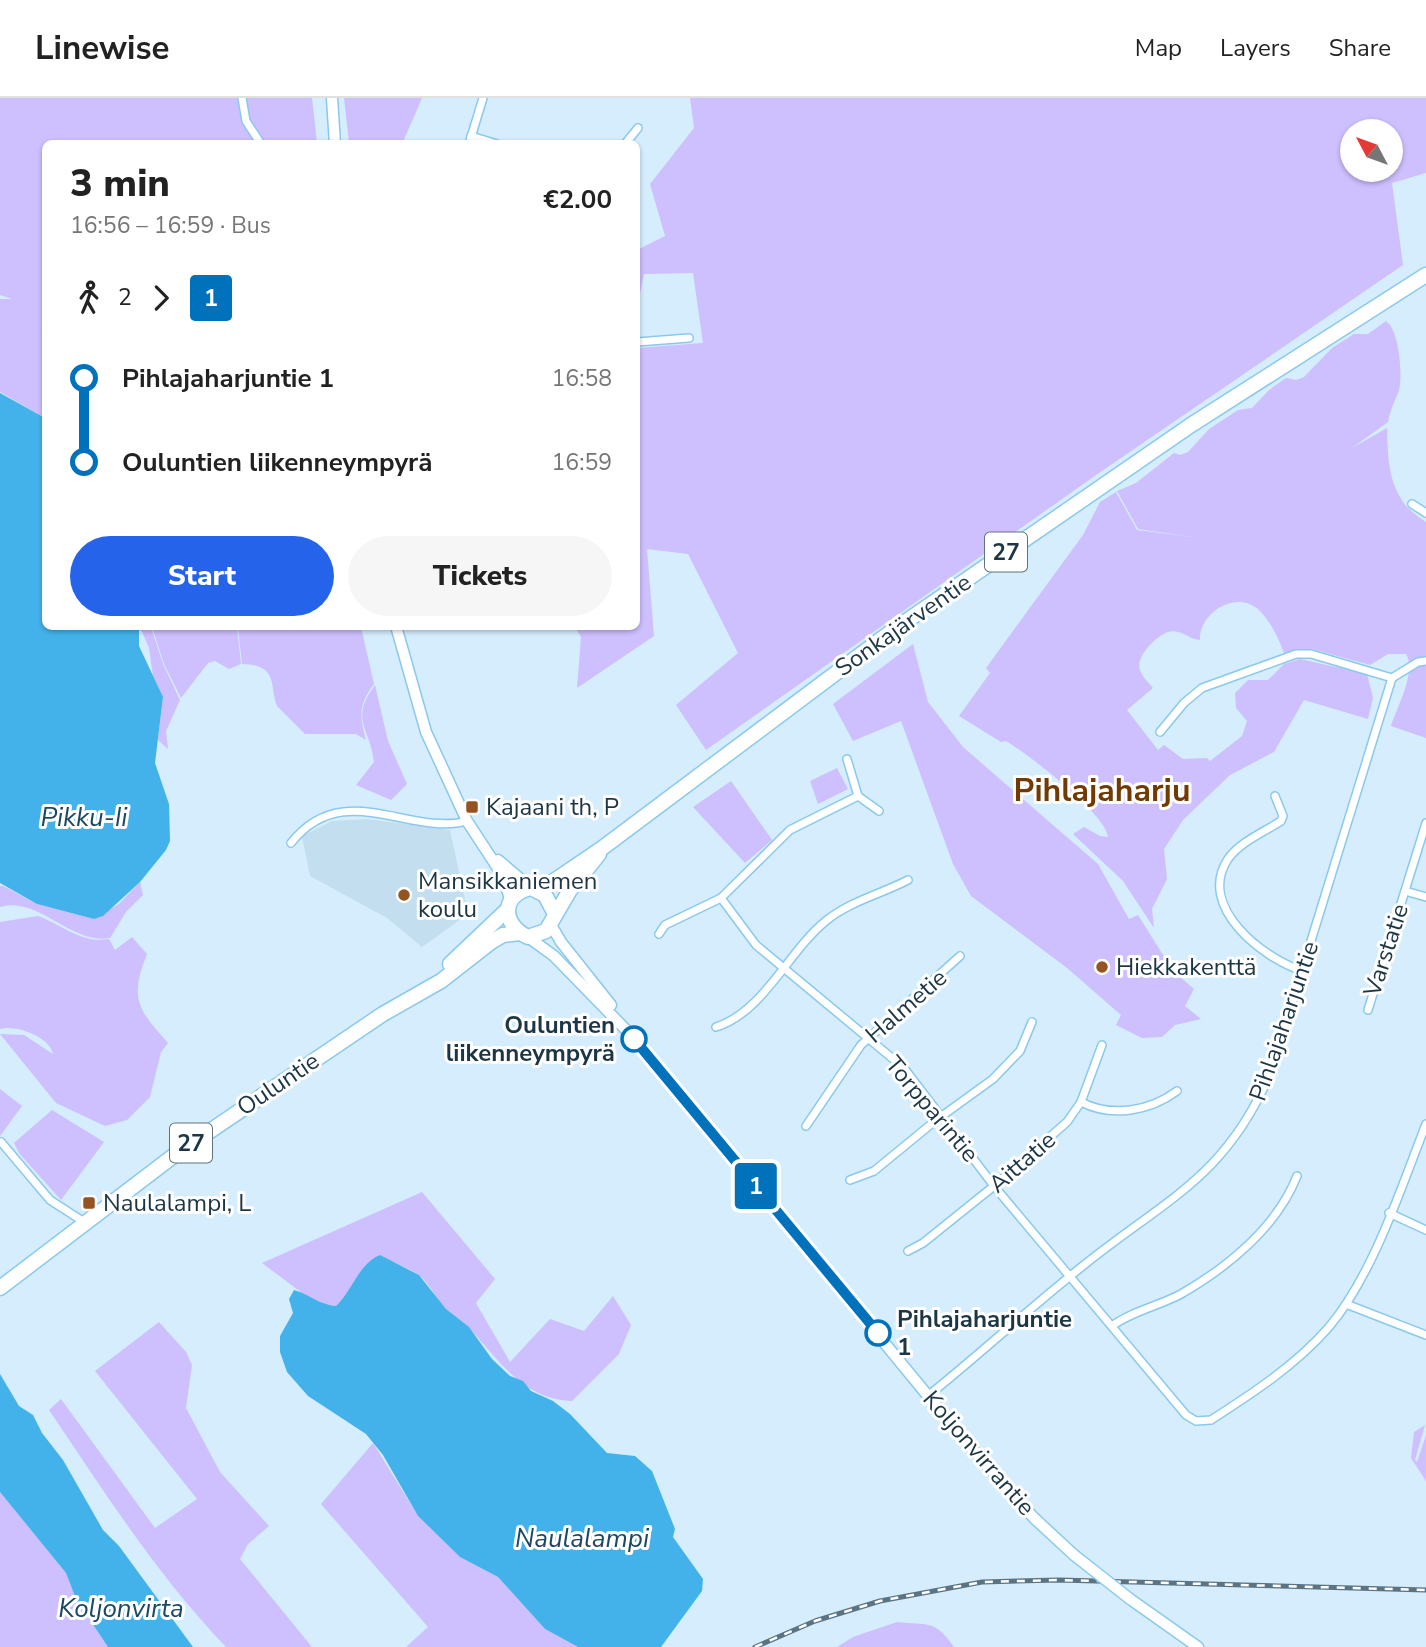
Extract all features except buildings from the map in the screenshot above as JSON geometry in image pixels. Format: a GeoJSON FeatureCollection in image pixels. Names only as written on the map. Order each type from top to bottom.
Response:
{"type":"FeatureCollection","features":[{"type":"Feature","properties":{"kind":"highway","name":"Sonkajärventie"},"geometry":{"type":"LineString","coordinates":[[535,890],[601,849],[892,631],[1191,425],[1426,275]]}},
{"type":"Feature","properties":{"kind":"highway","name":"Sonkajärventie"},"geometry":{"type":"LineString","coordinates":[[553,919],[601,849]]}},
{"type":"Feature","properties":{"kind":"highway"},"geometry":{"type":"LineString","coordinates":[[535,890],[550,900],[553,919],[538,936],[524,935],[508,918],[508,904],[535,890]]}},
{"type":"Feature","properties":{"kind":"highway","name":"Ouluntie"},"geometry":{"type":"LineString","coordinates":[[0,1288],[176,1153],[390,1010],[462,955],[508,904]]}},
{"type":"Feature","properties":{"kind":"highway","name":"Ouluntie"},"geometry":{"type":"LineString","coordinates":[[390,1010],[441,981],[503,935],[524,935]]}},
{"type":"Feature","properties":{"kind":"main road"},"geometry":{"type":"LineString","coordinates":[[332,98],[335,140]]}},
{"type":"Feature","properties":{"kind":"main road"},"geometry":{"type":"LineString","coordinates":[[397,630],[426,732],[467,821],[510,890],[508,904]]}},
{"type":"Feature","properties":{"kind":"main road"},"geometry":{"type":"LineString","coordinates":[[488,851],[535,890]]}},
{"type":"Feature","properties":{"kind":"main road","name":"Koljonvirrantie"},"geometry":{"type":"LineString","coordinates":[[553,919],[630,1034]]}},
{"type":"Feature","properties":{"kind":"main road","name":"Koljonvirrantie"},"geometry":{"type":"LineString","coordinates":[[524,935],[561,963],[630,1034],[1004,1486],[1074,1555],[1198,1647]]}},
{"type":"Feature","properties":{"kind":"street"},"geometry":{"type":"LineString","coordinates":[[242,98],[246,121],[258,140]]}},
{"type":"Feature","properties":{"kind":"street"},"geometry":{"type":"LineString","coordinates":[[470,140],[482,98]]}},
{"type":"Feature","properties":{"kind":"street"},"geometry":{"type":"LineString","coordinates":[[628,140],[638,128]]}},
{"type":"Feature","properties":{"kind":"street"},"geometry":{"type":"LineString","coordinates":[[640,342],[689,338]]}},
{"type":"Feature","properties":{"kind":"street"},"geometry":{"type":"LineString","coordinates":[[1412,504],[1426,513]]}},
{"type":"Feature","properties":{"kind":"street"},"geometry":{"type":"LineString","coordinates":[[1160,732],[1184,703],[1202,688],[1297,654],[1333,660],[1392,678],[1418,662],[1426,661]]}},
{"type":"Feature","properties":{"kind":"street","name":"Pihlajaharjuntie"},"geometry":{"type":"LineString","coordinates":[[929,1395],[1126,1231],[1198,1181],[1235,1139],[1270,1074],[1392,678]]}},
{"type":"Feature","properties":{"kind":"street"},"geometry":{"type":"LineString","coordinates":[[847,759],[858,796],[879,811]]}},
{"type":"Feature","properties":{"kind":"street"},"geometry":{"type":"LineString","coordinates":[[659,934],[665,926],[720,898],[790,830],[858,796]]}},
{"type":"Feature","properties":{"kind":"street"},"geometry":{"type":"LineString","coordinates":[[1275,796],[1283,816],[1281,821],[1230,856],[1223,872],[1222,897],[1230,918],[1250,939],[1287,966],[1303,971]]}},
{"type":"Feature","properties":{"kind":"street"},"geometry":{"type":"LineString","coordinates":[[291,842],[309,823],[327,815],[385,813],[448,825],[467,821]]}},
{"type":"Feature","properties":{"kind":"street","name":"Varstatie"},"geometry":{"type":"LineString","coordinates":[[1368,1010],[1426,823]]}},
{"type":"Feature","properties":{"kind":"street"},"geometry":{"type":"LineString","coordinates":[[716,1027],[728,1024],[744,1011],[817,930],[837,913],[908,880]]}},
{"type":"Feature","properties":{"kind":"street","name":"Varstatie"},"geometry":{"type":"LineString","coordinates":[[1405,891],[1426,897]]}},
{"type":"Feature","properties":{"kind":"street","name":"Torpparintie"},"geometry":{"type":"LineString","coordinates":[[720,898],[742,930],[782,969],[904,1068],[994,1186],[1186,1415],[1196,1421],[1206,1422],[1289,1366],[1329,1327],[1346,1304]]}},
{"type":"Feature","properties":{"kind":"street","name":"Halmetie"},"geometry":{"type":"LineString","coordinates":[[806,1126],[867,1038],[960,956]]}},
{"type":"Feature","properties":{"kind":"street"},"geometry":{"type":"LineString","coordinates":[[850,1180],[874,1171],[1005,1068],[1025,1042],[1032,1022]]}},
{"type":"Feature","properties":{"kind":"street","name":"Aittatie"},"geometry":{"type":"LineString","coordinates":[[908,1251],[923,1243],[1057,1133],[1081,1102],[1102,1045]]}},
{"type":"Feature","properties":{"kind":"street"},"geometry":{"type":"LineString","coordinates":[[1081,1102],[1103,1110],[1132,1110],[1155,1104],[1177,1091]]}},
{"type":"Feature","properties":{"kind":"street"},"geometry":{"type":"LineString","coordinates":[[1426,1124],[1366,1270],[1346,1304],[1426,1335]]}},
{"type":"Feature","properties":{"kind":"street"},"geometry":{"type":"LineString","coordinates":[[1,1142],[50,1200],[84,1222]]}},
{"type":"Feature","properties":{"kind":"street"},"geometry":{"type":"LineString","coordinates":[[1112,1326],[1181,1294],[1236,1255],[1272,1219],[1289,1196],[1297,1177]]}},
{"type":"Feature","properties":{"kind":"street"},"geometry":{"type":"LineString","coordinates":[[1389,1213],[1426,1230]]}},
{"type":"Feature","properties":{"kind":"shaded area"},"geometry":{"type":"Polygon","coordinates":[[[0,98],[312,98],[317,140],[42,140],[42,416],[0,392],[0,299],[12,299],[0,295],[0,98]]]}},
{"type":"Feature","properties":{"kind":"shaded area"},"geometry":{"type":"Polygon","coordinates":[[[344,98],[422,98],[404,140],[349,140],[344,98]]]}},
{"type":"Feature","properties":{"kind":"shaded area"},"geometry":{"type":"Polygon","coordinates":[[[690,98],[1426,98],[1426,173],[1404,179],[1404,119],[1340,119],[1340,182],[1395,182],[1392,183],[1403,265],[1099,473],[706,750],[676,705],[738,653],[688,554],[647,549],[654,636],[577,688],[581,637],[577,630],[640,630],[640,348],[703,343],[693,273],[644,274],[640,293],[640,248],[665,236],[650,184],[694,128],[690,98]]]}},
{"type":"Feature","properties":{"kind":"shaded area"},"geometry":{"type":"Polygon","coordinates":[[[1386,321],[1397,342],[1399,390],[1388,422],[1352,448],[1387,428],[1388,456],[1393,481],[1404,504],[1426,522],[1426,738],[1391,726],[1408,679],[1409,661],[1406,654],[1388,654],[1370,665],[1312,649],[1284,653],[1274,630],[1259,610],[1240,602],[1230,603],[1212,613],[1201,630],[1200,640],[1172,631],[1163,634],[1143,653],[1139,665],[1142,675],[1153,688],[1127,710],[1158,750],[1164,745],[1183,759],[1207,758],[1210,761],[1242,736],[1247,721],[1236,708],[1235,693],[1248,680],[1268,680],[1284,664],[1300,659],[1367,674],[1373,698],[1368,719],[1304,700],[1274,752],[1230,775],[1183,820],[1164,849],[1167,879],[1152,909],[1154,928],[1123,881],[1073,834],[1084,827],[1100,836],[1108,837],[1094,814],[1031,758],[959,716],[990,673],[986,668],[1083,535],[1100,502],[1116,492],[1137,530],[1193,537],[1138,529],[1117,491],[1136,483],[1174,453],[1180,455],[1188,452],[1209,429],[1238,410],[1252,408],[1269,390],[1286,378],[1296,380],[1304,377],[1332,348],[1354,334],[1368,334],[1386,321]]]}},
{"type":"Feature","properties":{"kind":"shaded area"},"geometry":{"type":"Polygon","coordinates":[[[141,630],[152,630],[163,664],[180,700],[166,731],[168,749],[158,740],[163,697],[153,676],[149,648],[141,630]]]}},
{"type":"Feature","properties":{"kind":"shaded area"},"geometry":{"type":"Polygon","coordinates":[[[153,630],[237,630],[241,664],[229,669],[215,661],[208,663],[181,698],[164,664],[153,630]]]}},
{"type":"Feature","properties":{"kind":"shaded area"},"geometry":{"type":"Polygon","coordinates":[[[238,630],[362,630],[374,684],[365,698],[362,710],[366,740],[356,734],[305,734],[277,706],[267,672],[254,665],[242,664],[238,630]]]}},
{"type":"Feature","properties":{"kind":"shaded area"},"geometry":{"type":"Polygon","coordinates":[[[913,644],[928,702],[963,747],[1098,864],[1129,919],[1138,915],[1173,971],[1194,989],[1185,1006],[1201,1019],[1175,1025],[1162,1037],[1142,1038],[1116,1025],[1121,1015],[1067,968],[971,896],[953,864],[901,721],[853,741],[833,704],[913,644]]]}},
{"type":"Feature","properties":{"kind":"shaded area"},"geometry":{"type":"Polygon","coordinates":[[[375,685],[388,741],[407,784],[391,800],[356,785],[374,762],[362,716],[367,697],[375,685]]]}},
{"type":"Feature","properties":{"kind":"shaded area"},"geometry":{"type":"Polygon","coordinates":[[[837,768],[848,789],[818,804],[810,781],[837,768]]]}},
{"type":"Feature","properties":{"kind":"shaded area"},"geometry":{"type":"Polygon","coordinates":[[[731,781],[772,840],[745,863],[693,807],[731,781]]]}},
{"type":"Feature","properties":{"kind":"shaded area","name":"Mansikkaniemen koulu"},"geometry":{"type":"Polygon","coordinates":[[[367,819],[450,830],[468,914],[422,947],[387,918],[310,876],[302,836],[332,821],[367,819]]]}},
{"type":"Feature","properties":{"kind":"shaded area"},"geometry":{"type":"Polygon","coordinates":[[[140,882],[143,895],[126,912],[110,938],[82,934],[28,908],[14,905],[0,907],[0,886],[3,886],[37,904],[94,919],[119,904],[140,882]]]}},
{"type":"Feature","properties":{"kind":"shaded area"},"geometry":{"type":"Polygon","coordinates":[[[38,916],[90,939],[109,939],[115,950],[132,937],[147,954],[138,982],[140,1003],[143,1012],[168,1043],[161,1052],[150,1097],[127,1120],[105,1126],[56,1103],[0,1034],[24,1035],[53,1054],[46,1042],[31,1033],[15,1028],[0,1029],[0,922],[38,916]]]}},
{"type":"Feature","properties":{"kind":"shaded area"},"geometry":{"type":"Polygon","coordinates":[[[0,1089],[22,1106],[0,1136],[0,1089]]]}},
{"type":"Feature","properties":{"kind":"shaded area"},"geometry":{"type":"Polygon","coordinates":[[[52,1110],[104,1142],[61,1200],[19,1153],[14,1143],[52,1110]]]}},
{"type":"Feature","properties":{"kind":"shaded area"},"geometry":{"type":"Polygon","coordinates":[[[422,1192],[495,1279],[476,1303],[510,1362],[550,1319],[584,1331],[613,1296],[631,1325],[619,1354],[572,1401],[540,1394],[515,1377],[468,1327],[446,1309],[419,1275],[380,1255],[367,1264],[336,1306],[314,1302],[262,1263],[422,1192]]]}},
{"type":"Feature","properties":{"kind":"shaded area"},"geometry":{"type":"Polygon","coordinates":[[[159,1322],[186,1352],[192,1365],[186,1408],[220,1472],[269,1526],[248,1544],[240,1559],[312,1647],[226,1647],[154,1562],[49,1410],[61,1399],[155,1528],[197,1499],[95,1371],[159,1322]]]}},
{"type":"Feature","properties":{"kind":"shaded area"},"geometry":{"type":"Polygon","coordinates":[[[1425,1425],[1415,1460],[1417,1462],[1426,1435],[1426,1481],[1411,1458],[1414,1432],[1425,1425]]]}},
{"type":"Feature","properties":{"kind":"shaded area"},"geometry":{"type":"Polygon","coordinates":[[[373,1443],[418,1516],[460,1557],[498,1577],[545,1629],[578,1647],[406,1647],[428,1627],[321,1504],[373,1443]]]}},
{"type":"Feature","properties":{"kind":"shaded area"},"geometry":{"type":"Polygon","coordinates":[[[0,1492],[66,1573],[76,1599],[108,1647],[0,1647],[0,1492]]]}},
{"type":"Feature","properties":{"kind":"shaded area"},"geometry":{"type":"Polygon","coordinates":[[[897,1622],[935,1627],[954,1647],[837,1647],[853,1637],[897,1622]]]}},
{"type":"Feature","properties":{"kind":"water","name":"Pikku-Ii"},"geometry":{"type":"Polygon","coordinates":[[[0,393],[42,416],[42,630],[139,630],[139,646],[163,697],[155,763],[169,804],[170,841],[140,882],[103,916],[94,919],[37,904],[0,883],[0,393]]]}},
{"type":"Feature","properties":{"kind":"water","name":"Naulalampi"},"geometry":{"type":"Polygon","coordinates":[[[380,1255],[419,1275],[446,1309],[469,1327],[492,1359],[510,1376],[523,1381],[531,1391],[553,1401],[570,1414],[607,1453],[635,1456],[652,1471],[675,1529],[673,1537],[703,1579],[702,1591],[661,1647],[578,1647],[545,1629],[498,1577],[460,1557],[418,1516],[383,1455],[366,1434],[308,1396],[287,1372],[280,1352],[280,1336],[293,1313],[289,1299],[294,1290],[336,1306],[367,1264],[380,1255]]]}},
{"type":"Feature","properties":{"kind":"water","name":"Koljonvirta"},"geometry":{"type":"Polygon","coordinates":[[[0,1374],[19,1406],[33,1415],[42,1433],[63,1460],[103,1530],[119,1546],[193,1647],[108,1647],[76,1599],[66,1573],[0,1492],[0,1374]]]}},
{"type":"Feature","properties":{"kind":"railway"},"geometry":{"type":"LineString","coordinates":[[755,1647],[815,1621],[880,1601],[982,1582],[1059,1580],[1426,1590]]}},
{"type":"Feature","properties":{"kind":"bus line","name":"1"},"geometry":{"type":"LineString","coordinates":[[634,1039],[878,1333]]}},
{"type":"Feature","properties":{"kind":"place","name":"Kajaani th, P"},"geometry":{"type":"Point","coordinates":[472,807]}},
{"type":"Feature","properties":{"kind":"place","name":"Mansikkaniemen koulu"},"geometry":{"type":"Point","coordinates":[404,895]}},
{"type":"Feature","properties":{"kind":"place","name":"Hiekkakenttä"},"geometry":{"type":"Point","coordinates":[1102,967]}},
{"type":"Feature","properties":{"kind":"place","name":"Ouluntien liikenneympyrä"},"geometry":{"type":"Point","coordinates":[634,1039]}},
{"type":"Feature","properties":{"kind":"place","name":"Naulalampi, L"},"geometry":{"type":"Point","coordinates":[89,1203]}},
{"type":"Feature","properties":{"kind":"place","name":"Pihlajaharjuntie 1"},"geometry":{"type":"Point","coordinates":[878,1333]}},
{"type":"Feature","properties":{"kind":"district","name":"Pihlajaharju"},"geometry":{"type":"Point","coordinates":[1102,790]}}]}
